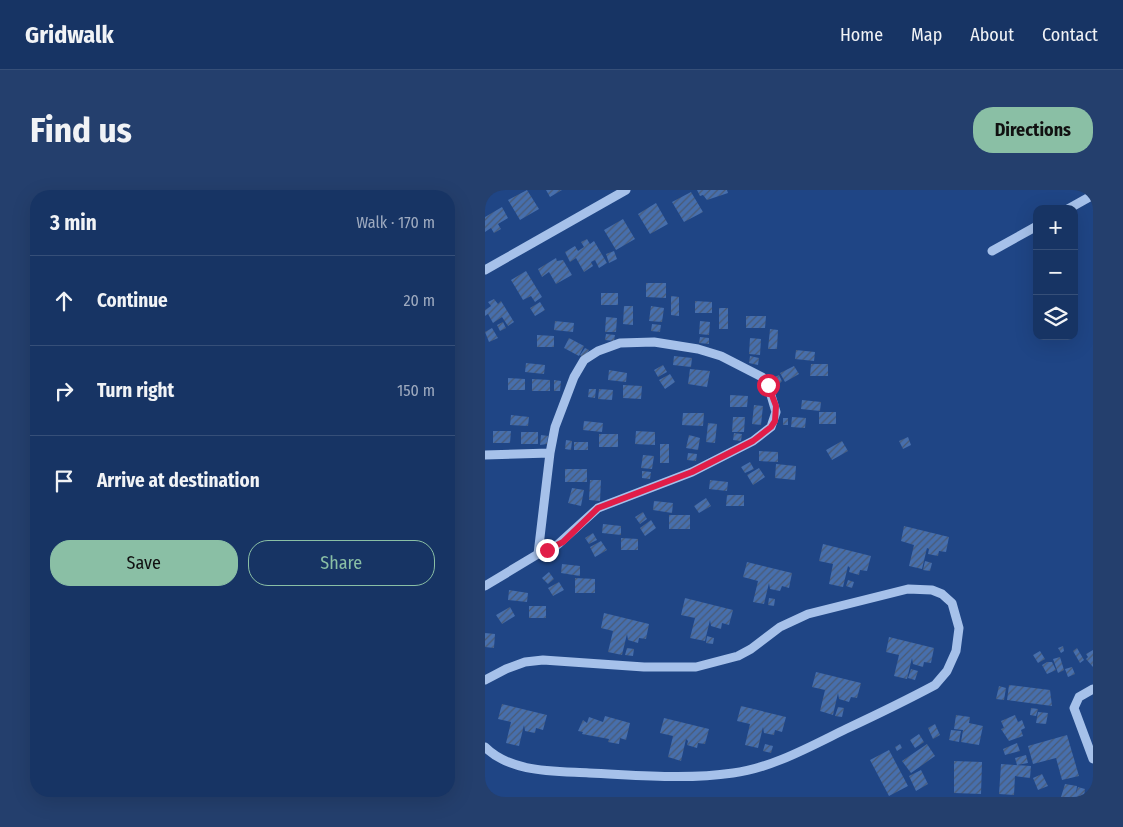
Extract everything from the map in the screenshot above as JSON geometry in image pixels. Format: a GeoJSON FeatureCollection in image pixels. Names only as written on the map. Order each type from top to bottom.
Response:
{"type":"FeatureCollection","features":[{"type":"Feature","properties":{"kind":"street"},"geometry":{"type":"LineString","coordinates":[[485,270],[626,190]]}},
{"type":"Feature","properties":{"kind":"street"},"geometry":{"type":"LineString","coordinates":[[1075,205],[1093,195]]}},
{"type":"Feature","properties":{"kind":"street"},"geometry":{"type":"LineString","coordinates":[[992,252],[1033,228]]}},
{"type":"Feature","properties":{"kind":"street"},"geometry":{"type":"LineString","coordinates":[[485,586],[538,554],[563,542],[598,508],[692,472],[753,441],[771,427],[775,421],[776,406],[768,385],[762,377],[721,356],[698,349],[654,342],[620,343],[598,351],[584,360],[562,406],[550,452],[538,554]]}},
{"type":"Feature","properties":{"kind":"street"},"geometry":{"type":"LineString","coordinates":[[485,455],[550,452]]}},
{"type":"Feature","properties":{"kind":"street"},"geometry":{"type":"LineString","coordinates":[[485,680],[525,662],[543,660],[644,667],[696,667],[738,656],[781,627],[808,614],[908,589],[932,590],[942,594],[952,603],[959,628],[956,651],[947,671],[935,686],[810,746],[775,761],[735,773],[675,778],[553,771],[514,765],[502,760],[485,747]]}},
{"type":"Feature","properties":{"kind":"street"},"geometry":{"type":"LineString","coordinates":[[1093,689],[1079,697],[1074,708],[1093,759]]}},
{"type":"Feature","properties":{"kind":"building"},"geometry":{"type":"Polygon","coordinates":[[[527,190],[539,209],[520,220],[508,200],[527,190]]]}},
{"type":"Feature","properties":{"kind":"building"},"geometry":{"type":"Polygon","coordinates":[[[546,190],[562,190],[550,197],[546,190]]]}},
{"type":"Feature","properties":{"kind":"building"},"geometry":{"type":"Polygon","coordinates":[[[697,190],[727,190],[728,193],[707,200],[703,195],[700,196],[697,190]]]}},
{"type":"Feature","properties":{"kind":"building"},"geometry":{"type":"Polygon","coordinates":[[[691,192],[703,212],[684,222],[672,202],[691,192]]]}},
{"type":"Feature","properties":{"kind":"building"},"geometry":{"type":"Polygon","coordinates":[[[656,203],[668,224],[650,234],[638,214],[656,203]]]}},
{"type":"Feature","properties":{"kind":"building"},"geometry":{"type":"Polygon","coordinates":[[[502,207],[508,218],[498,224],[501,229],[494,233],[491,228],[485,232],[485,217],[502,207]]]}},
{"type":"Feature","properties":{"kind":"building"},"geometry":{"type":"Polygon","coordinates":[[[623,219],[635,239],[616,250],[604,230],[623,219]]]}},
{"type":"Feature","properties":{"kind":"building"},"geometry":{"type":"Polygon","coordinates":[[[587,239],[590,244],[594,241],[607,263],[599,268],[595,260],[591,262],[593,266],[584,272],[576,258],[570,262],[565,252],[575,246],[578,251],[584,247],[581,242],[587,239]]]}},
{"type":"Feature","properties":{"kind":"building"},"geometry":{"type":"Polygon","coordinates":[[[614,251],[617,259],[609,263],[606,254],[614,251]]]}},
{"type":"Feature","properties":{"kind":"building"},"geometry":{"type":"Polygon","coordinates":[[[556,258],[557,261],[563,260],[572,275],[556,284],[549,272],[542,277],[538,269],[556,258]]]}},
{"type":"Feature","properties":{"kind":"building"},"geometry":{"type":"Polygon","coordinates":[[[526,271],[542,297],[535,302],[531,296],[523,300],[511,280],[526,271]]]}},
{"type":"Feature","properties":{"kind":"building"},"geometry":{"type":"Polygon","coordinates":[[[646,283],[666,283],[666,298],[646,297],[646,283]]]}},
{"type":"Feature","properties":{"kind":"building"},"geometry":{"type":"Polygon","coordinates":[[[601,293],[618,293],[618,305],[601,305],[601,293]]]}},
{"type":"Feature","properties":{"kind":"building"},"geometry":{"type":"Polygon","coordinates":[[[671,296],[679,297],[679,316],[671,315],[671,296]]]}},
{"type":"Feature","properties":{"kind":"building"},"geometry":{"type":"Polygon","coordinates":[[[494,299],[498,304],[501,301],[514,322],[508,326],[502,317],[493,323],[488,314],[485,316],[485,310],[491,306],[488,302],[494,299]]]}},
{"type":"Feature","properties":{"kind":"building"},"geometry":{"type":"Polygon","coordinates":[[[695,301],[712,302],[712,313],[695,313],[695,301]]]}},
{"type":"Feature","properties":{"kind":"building"},"geometry":{"type":"Polygon","coordinates":[[[540,302],[545,310],[535,316],[530,308],[540,302]]]}},
{"type":"Feature","properties":{"kind":"building"},"geometry":{"type":"Polygon","coordinates":[[[624,306],[633,306],[633,325],[623,324],[624,306]]]}},
{"type":"Feature","properties":{"kind":"building"},"geometry":{"type":"Polygon","coordinates":[[[651,306],[664,308],[662,322],[649,321],[651,306]]]}},
{"type":"Feature","properties":{"kind":"building"},"geometry":{"type":"Polygon","coordinates":[[[719,308],[728,308],[728,329],[719,329],[719,308]]]}},
{"type":"Feature","properties":{"kind":"building"},"geometry":{"type":"Polygon","coordinates":[[[746,316],[766,316],[765,328],[746,328],[746,316]]]}},
{"type":"Feature","properties":{"kind":"building"},"geometry":{"type":"Polygon","coordinates":[[[606,317],[617,318],[616,332],[605,332],[606,317]]]}},
{"type":"Feature","properties":{"kind":"building"},"geometry":{"type":"Polygon","coordinates":[[[555,321],[574,323],[573,332],[554,330],[555,321]]]}},
{"type":"Feature","properties":{"kind":"building"},"geometry":{"type":"Polygon","coordinates":[[[700,321],[710,322],[709,335],[699,334],[700,321]]]}},
{"type":"Feature","properties":{"kind":"building"},"geometry":{"type":"Polygon","coordinates":[[[503,322],[506,328],[500,331],[497,325],[503,322]]]}},
{"type":"Feature","properties":{"kind":"building"},"geometry":{"type":"Polygon","coordinates":[[[652,324],[661,325],[660,332],[651,331],[652,324]]]}},
{"type":"Feature","properties":{"kind":"building"},"geometry":{"type":"Polygon","coordinates":[[[492,328],[498,338],[489,342],[485,332],[492,328]]]}},
{"type":"Feature","properties":{"kind":"building"},"geometry":{"type":"Polygon","coordinates":[[[770,329],[778,330],[777,349],[768,349],[770,329]]]}},
{"type":"Feature","properties":{"kind":"building"},"geometry":{"type":"Polygon","coordinates":[[[606,334],[615,335],[614,341],[605,340],[606,334]]]}},
{"type":"Feature","properties":{"kind":"building"},"geometry":{"type":"Polygon","coordinates":[[[537,335],[554,336],[554,347],[537,347],[537,335]]]}},
{"type":"Feature","properties":{"kind":"building"},"geometry":{"type":"Polygon","coordinates":[[[700,337],[709,338],[709,344],[699,343],[700,337]]]}},
{"type":"Feature","properties":{"kind":"building"},"geometry":{"type":"Polygon","coordinates":[[[569,338],[584,346],[579,356],[564,348],[569,338]]]}},
{"type":"Feature","properties":{"kind":"building"},"geometry":{"type":"Polygon","coordinates":[[[750,338],[761,339],[760,355],[749,354],[750,338]]]}},
{"type":"Feature","properties":{"kind":"building"},"geometry":{"type":"Polygon","coordinates":[[[585,348],[589,350],[584,358],[580,355],[585,348]]]}},
{"type":"Feature","properties":{"kind":"building"},"geometry":{"type":"Polygon","coordinates":[[[796,350],[815,352],[814,361],[795,359],[796,350]]]}},
{"type":"Feature","properties":{"kind":"building"},"geometry":{"type":"Polygon","coordinates":[[[674,356],[692,358],[691,367],[673,365],[674,356]]]}},
{"type":"Feature","properties":{"kind":"building"},"geometry":{"type":"Polygon","coordinates":[[[750,356],[759,358],[758,365],[749,363],[750,356]]]}},
{"type":"Feature","properties":{"kind":"building"},"geometry":{"type":"Polygon","coordinates":[[[526,363],[545,365],[544,374],[525,372],[526,363]]]}},
{"type":"Feature","properties":{"kind":"building"},"geometry":{"type":"Polygon","coordinates":[[[811,364],[828,364],[828,376],[810,376],[811,364]]]}},
{"type":"Feature","properties":{"kind":"building"},"geometry":{"type":"Polygon","coordinates":[[[663,365],[667,372],[658,377],[654,370],[663,365]]]}},
{"type":"Feature","properties":{"kind":"building"},"geometry":{"type":"Polygon","coordinates":[[[794,366],[799,374],[785,382],[780,373],[794,366]]]}},
{"type":"Feature","properties":{"kind":"building"},"geometry":{"type":"Polygon","coordinates":[[[690,369],[710,371],[707,387],[688,384],[690,369]]]}},
{"type":"Feature","properties":{"kind":"building"},"geometry":{"type":"Polygon","coordinates":[[[609,370],[627,373],[626,382],[608,380],[609,370]]]}},
{"type":"Feature","properties":{"kind":"building"},"geometry":{"type":"Polygon","coordinates":[[[670,374],[675,382],[665,389],[659,380],[670,374]]]}},
{"type":"Feature","properties":{"kind":"building"},"geometry":{"type":"Polygon","coordinates":[[[779,375],[782,381],[777,386],[773,378],[779,375]]]}},
{"type":"Feature","properties":{"kind":"building"},"geometry":{"type":"Polygon","coordinates":[[[508,378],[525,379],[525,390],[508,390],[508,378]]]}},
{"type":"Feature","properties":{"kind":"building"},"geometry":{"type":"Polygon","coordinates":[[[532,379],[550,380],[550,391],[532,391],[532,379]]]}},
{"type":"Feature","properties":{"kind":"building"},"geometry":{"type":"Polygon","coordinates":[[[554,380],[561,381],[560,391],[554,391],[554,380]]]}},
{"type":"Feature","properties":{"kind":"building"},"geometry":{"type":"Polygon","coordinates":[[[623,385],[642,386],[641,399],[623,398],[623,385]]]}},
{"type":"Feature","properties":{"kind":"building"},"geometry":{"type":"Polygon","coordinates":[[[589,389],[596,389],[595,398],[588,397],[589,389]]]}},
{"type":"Feature","properties":{"kind":"building"},"geometry":{"type":"Polygon","coordinates":[[[599,389],[613,390],[612,400],[598,399],[599,389]]]}},
{"type":"Feature","properties":{"kind":"building"},"geometry":{"type":"Polygon","coordinates":[[[730,395],[748,396],[747,407],[730,407],[730,395]]]}},
{"type":"Feature","properties":{"kind":"building"},"geometry":{"type":"Polygon","coordinates":[[[802,400],[821,402],[820,411],[801,409],[802,400]]]}},
{"type":"Feature","properties":{"kind":"building"},"geometry":{"type":"Polygon","coordinates":[[[754,405],[763,406],[761,425],[752,424],[754,405]]]}},
{"type":"Feature","properties":{"kind":"building"},"geometry":{"type":"Polygon","coordinates":[[[819,412],[836,412],[836,424],[819,424],[819,412]]]}},
{"type":"Feature","properties":{"kind":"building"},"geometry":{"type":"Polygon","coordinates":[[[683,413],[704,413],[703,426],[682,425],[683,413]]]}},
{"type":"Feature","properties":{"kind":"building"},"geometry":{"type":"Polygon","coordinates":[[[511,415],[529,417],[528,426],[510,425],[511,415]]]}},
{"type":"Feature","properties":{"kind":"building"},"geometry":{"type":"Polygon","coordinates":[[[733,417],[745,417],[744,432],[732,432],[733,417]]]}},
{"type":"Feature","properties":{"kind":"building"},"geometry":{"type":"Polygon","coordinates":[[[792,417],[806,418],[805,428],[791,427],[792,417]]]}},
{"type":"Feature","properties":{"kind":"building"},"geometry":{"type":"Polygon","coordinates":[[[783,418],[788,418],[788,425],[783,425],[783,418]]]}},
{"type":"Feature","properties":{"kind":"building"},"geometry":{"type":"Polygon","coordinates":[[[584,421],[603,423],[602,432],[583,430],[584,421]]]}},
{"type":"Feature","properties":{"kind":"building"},"geometry":{"type":"Polygon","coordinates":[[[708,423],[717,424],[715,443],[706,442],[708,423]]]}},
{"type":"Feature","properties":{"kind":"building"},"geometry":{"type":"Polygon","coordinates":[[[493,431],[511,431],[510,443],[493,443],[493,431]]]}},
{"type":"Feature","properties":{"kind":"building"},"geometry":{"type":"Polygon","coordinates":[[[636,431],[655,432],[655,445],[635,444],[636,431]]]}},
{"type":"Feature","properties":{"kind":"building"},"geometry":{"type":"Polygon","coordinates":[[[521,432],[538,432],[538,444],[521,444],[521,432]]]}},
{"type":"Feature","properties":{"kind":"building"},"geometry":{"type":"Polygon","coordinates":[[[734,433],[742,434],[741,441],[733,440],[734,433]]]}},
{"type":"Feature","properties":{"kind":"building"},"geometry":{"type":"Polygon","coordinates":[[[599,434],[618,434],[618,447],[599,447],[599,434]]]}},
{"type":"Feature","properties":{"kind":"building"},"geometry":{"type":"Polygon","coordinates":[[[541,435],[548,436],[547,444],[540,445],[541,435]]]}},
{"type":"Feature","properties":{"kind":"building"},"geometry":{"type":"Polygon","coordinates":[[[689,435],[700,438],[698,450],[686,448],[689,435]]]}},
{"type":"Feature","properties":{"kind":"building"},"geometry":{"type":"Polygon","coordinates":[[[908,437],[911,445],[903,449],[899,441],[908,437]]]}},
{"type":"Feature","properties":{"kind":"building"},"geometry":{"type":"Polygon","coordinates":[[[566,440],[572,441],[571,450],[565,449],[566,440]]]}},
{"type":"Feature","properties":{"kind":"building"},"geometry":{"type":"Polygon","coordinates":[[[842,441],[848,451],[832,460],[826,450],[842,441]]]}},
{"type":"Feature","properties":{"kind":"building"},"geometry":{"type":"Polygon","coordinates":[[[574,442],[588,442],[588,450],[574,450],[574,442]]]}},
{"type":"Feature","properties":{"kind":"building"},"geometry":{"type":"Polygon","coordinates":[[[660,444],[669,444],[669,463],[660,463],[660,444]]]}},
{"type":"Feature","properties":{"kind":"building"},"geometry":{"type":"Polygon","coordinates":[[[759,451],[778,452],[778,462],[759,461],[759,451]]]}},
{"type":"Feature","properties":{"kind":"building"},"geometry":{"type":"Polygon","coordinates":[[[688,453],[697,454],[696,461],[687,460],[688,453]]]}},
{"type":"Feature","properties":{"kind":"building"},"geometry":{"type":"Polygon","coordinates":[[[643,455],[654,456],[652,469],[641,468],[643,455]]]}},
{"type":"Feature","properties":{"kind":"building"},"geometry":{"type":"Polygon","coordinates":[[[750,462],[754,469],[745,473],[741,467],[750,462]]]}},
{"type":"Feature","properties":{"kind":"building"},"geometry":{"type":"Polygon","coordinates":[[[776,464],[796,466],[795,480],[775,478],[776,464]]]}},
{"type":"Feature","properties":{"kind":"building"},"geometry":{"type":"Polygon","coordinates":[[[759,468],[765,477],[753,485],[747,475],[759,468]]]}},
{"type":"Feature","properties":{"kind":"building"},"geometry":{"type":"Polygon","coordinates":[[[565,469],[587,469],[587,482],[565,482],[565,469]]]}},
{"type":"Feature","properties":{"kind":"building"},"geometry":{"type":"Polygon","coordinates":[[[642,471],[651,472],[650,479],[642,478],[642,471]]]}},
{"type":"Feature","properties":{"kind":"building"},"geometry":{"type":"Polygon","coordinates":[[[590,480],[601,480],[600,501],[589,500],[590,480]]]}},
{"type":"Feature","properties":{"kind":"building"},"geometry":{"type":"Polygon","coordinates":[[[710,480],[728,482],[727,491],[709,489],[710,480]]]}},
{"type":"Feature","properties":{"kind":"building"},"geometry":{"type":"Polygon","coordinates":[[[572,488],[584,490],[581,506],[568,503],[572,488]]]}},
{"type":"Feature","properties":{"kind":"building"},"geometry":{"type":"Polygon","coordinates":[[[727,495],[744,495],[744,506],[726,506],[727,495]]]}},
{"type":"Feature","properties":{"kind":"building"},"geometry":{"type":"Polygon","coordinates":[[[706,498],[711,506],[699,513],[694,506],[706,498]]]}},
{"type":"Feature","properties":{"kind":"building"},"geometry":{"type":"Polygon","coordinates":[[[654,501],[673,503],[672,513],[653,510],[654,501]]]}},
{"type":"Feature","properties":{"kind":"building"},"geometry":{"type":"Polygon","coordinates":[[[643,512],[647,519],[640,524],[635,517],[643,512]]]}},
{"type":"Feature","properties":{"kind":"building"},"geometry":{"type":"Polygon","coordinates":[[[669,515],[690,515],[690,529],[669,529],[669,515]]]}},
{"type":"Feature","properties":{"kind":"building"},"geometry":{"type":"Polygon","coordinates":[[[651,520],[656,528],[645,536],[640,528],[651,520]]]}},
{"type":"Feature","properties":{"kind":"building"},"geometry":{"type":"Polygon","coordinates":[[[603,524],[621,526],[621,535],[602,533],[603,524]]]}},
{"type":"Feature","properties":{"kind":"building"},"geometry":{"type":"Polygon","coordinates":[[[904,526],[949,537],[946,552],[939,551],[938,556],[928,554],[929,549],[927,548],[922,569],[909,566],[914,545],[901,541],[904,526]]]}},
{"type":"Feature","properties":{"kind":"building"},"geometry":{"type":"Polygon","coordinates":[[[593,533],[597,540],[589,544],[585,538],[593,533]]]}},
{"type":"Feature","properties":{"kind":"building"},"geometry":{"type":"Polygon","coordinates":[[[621,538],[638,539],[638,550],[621,550],[621,538]]]}},
{"type":"Feature","properties":{"kind":"building"},"geometry":{"type":"Polygon","coordinates":[[[601,541],[607,550],[595,557],[590,547],[601,541]]]}},
{"type":"Feature","properties":{"kind":"building"},"geometry":{"type":"Polygon","coordinates":[[[823,544],[871,556],[867,571],[860,570],[859,575],[849,572],[850,568],[848,566],[843,587],[829,584],[833,564],[819,561],[823,544]]]}},
{"type":"Feature","properties":{"kind":"building"},"geometry":{"type":"Polygon","coordinates":[[[925,561],[932,563],[930,571],[923,570],[925,561]]]}},
{"type":"Feature","properties":{"kind":"building"},"geometry":{"type":"Polygon","coordinates":[[[747,562],[792,573],[789,588],[782,586],[780,591],[770,589],[769,583],[764,604],[753,602],[758,581],[743,577],[747,562]]]}},
{"type":"Feature","properties":{"kind":"building"},"geometry":{"type":"Polygon","coordinates":[[[562,564],[580,566],[580,576],[561,573],[562,564]]]}},
{"type":"Feature","properties":{"kind":"building"},"geometry":{"type":"Polygon","coordinates":[[[549,572],[554,579],[548,584],[542,578],[549,572]]]}},
{"type":"Feature","properties":{"kind":"building"},"geometry":{"type":"Polygon","coordinates":[[[575,578],[595,579],[595,593],[575,593],[575,578]]]}},
{"type":"Feature","properties":{"kind":"building"},"geometry":{"type":"Polygon","coordinates":[[[848,580],[854,582],[852,588],[846,586],[848,580]]]}},
{"type":"Feature","properties":{"kind":"building"},"geometry":{"type":"Polygon","coordinates":[[[559,582],[564,590],[553,596],[548,588],[559,582]]]}},
{"type":"Feature","properties":{"kind":"building"},"geometry":{"type":"Polygon","coordinates":[[[509,590],[528,593],[527,602],[508,600],[509,590]]]}},
{"type":"Feature","properties":{"kind":"building"},"geometry":{"type":"Polygon","coordinates":[[[685,598],[733,610],[729,625],[722,623],[721,629],[711,626],[710,620],[705,641],[690,638],[695,618],[681,615],[685,598]]]}},
{"type":"Feature","properties":{"kind":"building"},"geometry":{"type":"Polygon","coordinates":[[[769,598],[775,599],[774,606],[768,605],[769,598]]]}},
{"type":"Feature","properties":{"kind":"building"},"geometry":{"type":"Polygon","coordinates":[[[529,606],[546,606],[546,618],[529,618],[529,606]]]}},
{"type":"Feature","properties":{"kind":"building"},"geometry":{"type":"Polygon","coordinates":[[[510,607],[515,616],[502,624],[496,615],[510,607]]]}},
{"type":"Feature","properties":{"kind":"building"},"geometry":{"type":"Polygon","coordinates":[[[604,613],[649,624],[646,639],[639,638],[638,643],[628,640],[627,634],[622,655],[608,652],[613,631],[601,628],[604,613]]]}},
{"type":"Feature","properties":{"kind":"building"},"geometry":{"type":"Polygon","coordinates":[[[485,633],[495,634],[494,648],[485,647],[485,633]]]}},
{"type":"Feature","properties":{"kind":"building"},"geometry":{"type":"Polygon","coordinates":[[[707,636],[714,638],[713,644],[706,643],[707,636]]]}},
{"type":"Feature","properties":{"kind":"building"},"geometry":{"type":"Polygon","coordinates":[[[889,637],[934,648],[931,663],[924,662],[923,667],[913,664],[912,658],[907,679],[894,676],[899,655],[886,652],[889,637]]]}},
{"type":"Feature","properties":{"kind":"building"},"geometry":{"type":"Polygon","coordinates":[[[1063,646],[1064,651],[1061,653],[1058,648],[1063,646]]]}},
{"type":"Feature","properties":{"kind":"building"},"geometry":{"type":"Polygon","coordinates":[[[627,648],[634,649],[633,656],[625,655],[627,648]]]}},
{"type":"Feature","properties":{"kind":"building"},"geometry":{"type":"Polygon","coordinates":[[[1077,648],[1084,660],[1080,663],[1073,651],[1077,648]]]}},
{"type":"Feature","properties":{"kind":"building"},"geometry":{"type":"Polygon","coordinates":[[[1093,650],[1093,667],[1086,659],[1088,657],[1086,654],[1093,650]]]}},
{"type":"Feature","properties":{"kind":"building"},"geometry":{"type":"Polygon","coordinates":[[[1040,651],[1045,659],[1038,663],[1033,655],[1040,651]]]}},
{"type":"Feature","properties":{"kind":"building"},"geometry":{"type":"Polygon","coordinates":[[[1060,657],[1064,670],[1058,673],[1053,659],[1060,657]]]}},
{"type":"Feature","properties":{"kind":"building"},"geometry":{"type":"Polygon","coordinates":[[[1052,662],[1056,670],[1047,674],[1042,665],[1052,662]]]}},
{"type":"Feature","properties":{"kind":"building"},"geometry":{"type":"Polygon","coordinates":[[[1072,667],[1075,674],[1068,677],[1065,669],[1072,667]]]}},
{"type":"Feature","properties":{"kind":"building"},"geometry":{"type":"Polygon","coordinates":[[[911,669],[918,671],[915,680],[908,678],[911,669]]]}},
{"type":"Feature","properties":{"kind":"building"},"geometry":{"type":"Polygon","coordinates":[[[816,672],[861,683],[857,698],[851,697],[849,702],[839,699],[838,693],[833,715],[820,711],[825,690],[812,687],[816,672]]]}},
{"type":"Feature","properties":{"kind":"building"},"geometry":{"type":"Polygon","coordinates":[[[1009,685],[1050,690],[1052,706],[1007,700],[1009,685]]]}},
{"type":"Feature","properties":{"kind":"building"},"geometry":{"type":"Polygon","coordinates":[[[999,686],[1006,688],[1004,700],[996,699],[999,686]]]}},
{"type":"Feature","properties":{"kind":"building"},"geometry":{"type":"Polygon","coordinates":[[[502,704],[547,715],[543,730],[536,728],[535,733],[525,731],[524,725],[519,746],[506,743],[511,722],[498,719],[502,704]]]}},
{"type":"Feature","properties":{"kind":"building"},"geometry":{"type":"Polygon","coordinates":[[[741,706],[786,717],[782,732],[775,730],[774,735],[764,733],[763,727],[758,748],[745,745],[750,724],[737,721],[741,706]]]}},
{"type":"Feature","properties":{"kind":"building"},"geometry":{"type":"Polygon","coordinates":[[[838,707],[844,708],[842,717],[835,716],[838,707]]]}},
{"type":"Feature","properties":{"kind":"building"},"geometry":{"type":"Polygon","coordinates":[[[1031,708],[1038,709],[1036,716],[1030,715],[1031,708]]]}},
{"type":"Feature","properties":{"kind":"building"},"geometry":{"type":"Polygon","coordinates":[[[1038,712],[1048,713],[1046,724],[1036,723],[1038,712]]]}},
{"type":"Feature","properties":{"kind":"building"},"geometry":{"type":"Polygon","coordinates":[[[956,715],[970,717],[969,723],[983,726],[979,745],[961,742],[963,730],[954,729],[956,715]]]}},
{"type":"Feature","properties":{"kind":"building"},"geometry":{"type":"Polygon","coordinates":[[[1015,715],[1018,722],[1022,720],[1025,728],[1021,730],[1023,736],[1009,741],[1001,729],[1004,728],[1001,721],[1015,715]]]}},
{"type":"Feature","properties":{"kind":"building"},"geometry":{"type":"Polygon","coordinates":[[[605,716],[630,723],[626,740],[620,738],[619,744],[608,742],[609,739],[582,734],[583,732],[578,731],[583,720],[587,723],[589,717],[603,722],[605,716]]]}},
{"type":"Feature","properties":{"kind":"building"},"geometry":{"type":"Polygon","coordinates":[[[664,718],[709,729],[705,744],[698,743],[697,748],[687,745],[688,741],[686,739],[681,761],[668,757],[673,736],[660,733],[664,718]]]}},
{"type":"Feature","properties":{"kind":"building"},"geometry":{"type":"Polygon","coordinates":[[[935,724],[940,735],[933,739],[928,728],[935,724]]]}},
{"type":"Feature","properties":{"kind":"building"},"geometry":{"type":"Polygon","coordinates":[[[951,730],[961,731],[959,742],[949,740],[951,730]]]}},
{"type":"Feature","properties":{"kind":"building"},"geometry":{"type":"Polygon","coordinates":[[[919,734],[924,742],[915,748],[910,740],[919,734]]]}},
{"type":"Feature","properties":{"kind":"building"},"geometry":{"type":"Polygon","coordinates":[[[1067,735],[1079,776],[1062,780],[1056,758],[1033,764],[1028,746],[1067,735]]]}},
{"type":"Feature","properties":{"kind":"building"},"geometry":{"type":"Polygon","coordinates":[[[1017,743],[1020,751],[1005,755],[1003,749],[1017,743]]]}},
{"type":"Feature","properties":{"kind":"building"},"geometry":{"type":"Polygon","coordinates":[[[765,744],[773,746],[771,753],[763,751],[765,744]]]}},
{"type":"Feature","properties":{"kind":"building"},"geometry":{"type":"Polygon","coordinates":[[[900,744],[902,748],[897,751],[895,747],[900,744]]]}},
{"type":"Feature","properties":{"kind":"building"},"geometry":{"type":"Polygon","coordinates":[[[927,744],[935,756],[911,773],[902,761],[927,744]]]}},
{"type":"Feature","properties":{"kind":"building"},"geometry":{"type":"Polygon","coordinates":[[[889,750],[908,786],[889,796],[870,760],[889,750]]]}},
{"type":"Feature","properties":{"kind":"building"},"geometry":{"type":"Polygon","coordinates":[[[1026,755],[1028,763],[1017,765],[1015,758],[1026,755]]]}},
{"type":"Feature","properties":{"kind":"building"},"geometry":{"type":"Polygon","coordinates":[[[954,761],[982,762],[981,794],[954,793],[954,761]]]}},
{"type":"Feature","properties":{"kind":"building"},"geometry":{"type":"Polygon","coordinates":[[[1001,764],[1031,766],[1030,778],[1015,776],[1014,795],[999,794],[1001,764]]]}},
{"type":"Feature","properties":{"kind":"building"},"geometry":{"type":"Polygon","coordinates":[[[921,770],[928,784],[916,791],[909,776],[921,770]]]}},
{"type":"Feature","properties":{"kind":"building"},"geometry":{"type":"Polygon","coordinates":[[[1042,774],[1048,786],[1038,790],[1033,778],[1042,774]]]}},
{"type":"Feature","properties":{"kind":"building"},"geometry":{"type":"Polygon","coordinates":[[[1065,784],[1077,786],[1076,794],[1078,787],[1085,789],[1084,797],[1061,797],[1065,784]]]}},
{"type":"Feature","properties":{"kind":"route"},"geometry":{"type":"LineString","coordinates":[[547,550],[563,542],[598,508],[692,472],[753,441],[771,427],[775,421],[776,406],[768,385]]}}]}
